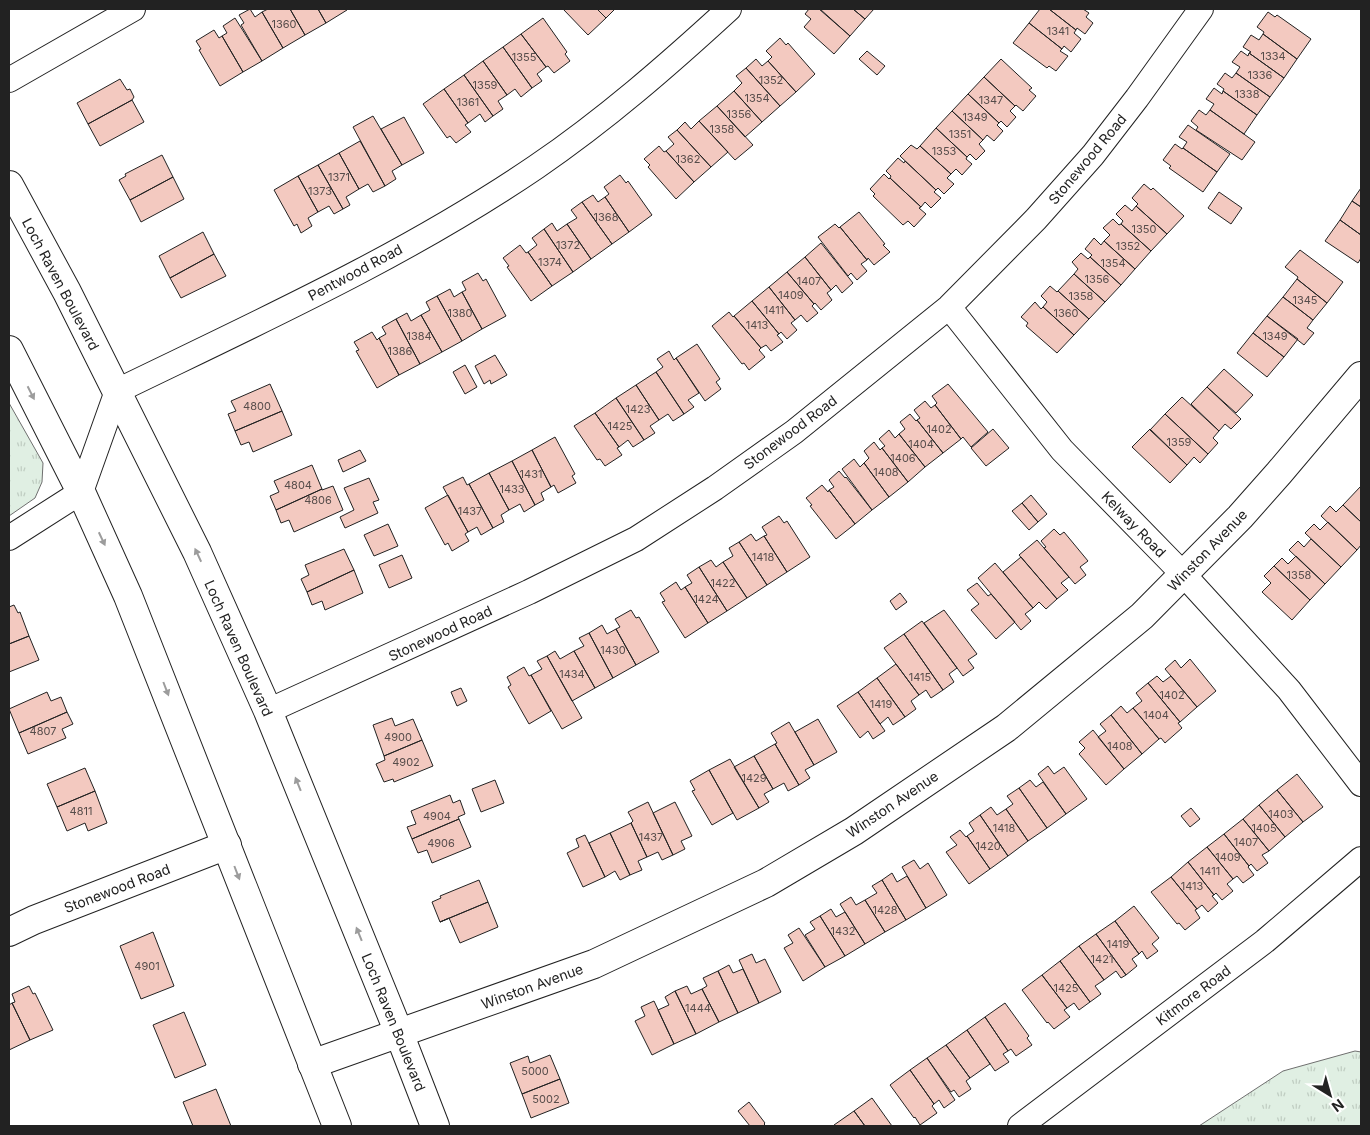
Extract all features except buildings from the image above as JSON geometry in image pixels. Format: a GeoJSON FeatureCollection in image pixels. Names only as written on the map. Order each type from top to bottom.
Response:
{"type":"FeatureCollection","features":[{"type":"Feature","properties":{"kind":"main road","name":"Loch Raven Boulevard"},"geometry":{"type":"LineString","coordinates":[[9,185],[67,292],[197,552],[268,711],[435,1126]]}},
{"type":"Feature","properties":{"kind":"main road"},"geometry":{"type":"LineString","coordinates":[[9,350],[80,492],[128,596],[337,1126]]}},
{"type":"Feature","properties":{"kind":"main road","name":"Winston Avenue"},"geometry":{"type":"LineString","coordinates":[[312,1064],[594,964],[766,883],[854,831],[1006,728],[1142,616],[1184,575],[1279,473],[1361,376]]}},
{"type":"Feature","properties":{"kind":"main road","name":"Stonewood Road"},"geometry":{"type":"LineString","coordinates":[[9,932],[34,920],[227,846]]}},
{"type":"Feature","properties":{"kind":"street"},"geometry":{"type":"LineString","coordinates":[[9,80],[133,9]]}},
{"type":"Feature","properties":{"kind":"street","name":"Pentwood Road"},"geometry":{"type":"LineString","coordinates":[[116,391],[307,298],[462,214],[536,167],[606,116],[680,54],[728,9]]}},
{"type":"Feature","properties":{"kind":"street","name":"Stonewood Road"},"geometry":{"type":"LineString","coordinates":[[268,711],[529,592],[636,538],[715,488],[794,432],[950,307],[1036,219],[1093,155],[1201,9]]}},
{"type":"Feature","properties":{"kind":"street","name":"Kelway Road"},"geometry":{"type":"LineString","coordinates":[[950,307],[1062,450],[1184,575],[1289,690],[1361,784]]}},
{"type":"Feature","properties":{"kind":"street"},"geometry":{"type":"LineString","coordinates":[[9,538],[80,492],[116,391]]}},
{"type":"Feature","properties":{"kind":"street","name":"Kitmore Road"},"geometry":{"type":"LineString","coordinates":[[1020,1126],[1265,941],[1361,859]]}},
{"type":"Feature","properties":{"kind":"green space"},"geometry":{"type":"Polygon","coordinates":[[[9,403],[43,463],[42,482],[35,498],[9,516],[9,403]]]}},
{"type":"Feature","properties":{"kind":"green space"},"geometry":{"type":"Polygon","coordinates":[[[1355,1051],[1361,1052],[1361,1126],[1199,1126],[1283,1071],[1355,1051]]]}}]}
